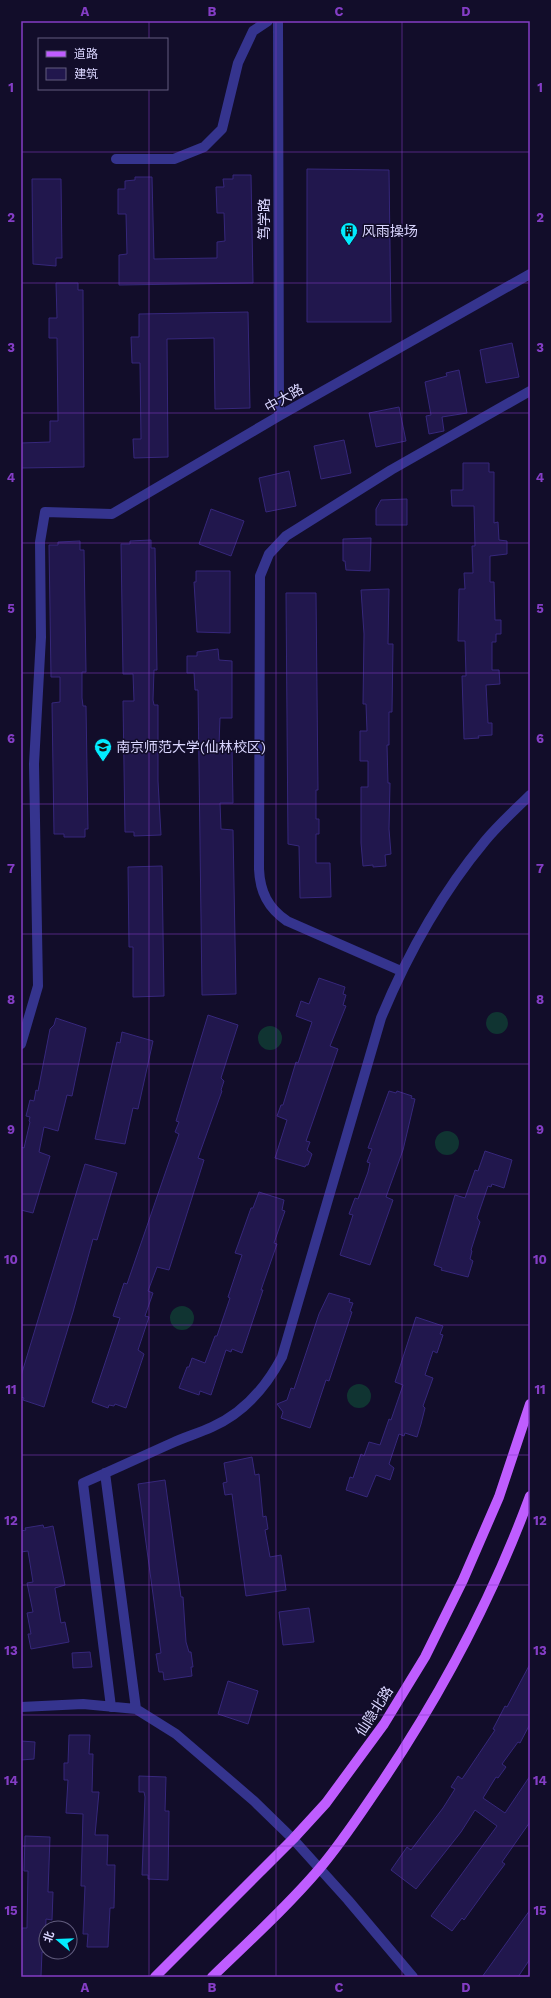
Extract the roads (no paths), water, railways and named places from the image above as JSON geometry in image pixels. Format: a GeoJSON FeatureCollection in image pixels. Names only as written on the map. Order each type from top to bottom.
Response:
{"type":"FeatureCollection","features":[{"type":"Feature","properties":{"kind":"main road","name":"仙隐北路"},"geometry":{"type":"LineString","coordinates":[[155,1977],[293,1839],[326,1803],[384,1724],[425,1657],[463,1580],[499,1497],[530,1404]]}},
{"type":"Feature","properties":{"kind":"main road"},"geometry":{"type":"LineString","coordinates":[[212,1977],[286,1905],[320,1868],[353,1824],[410,1740],[451,1672],[491,1591],[530,1496]]}},
{"type":"Feature","properties":{"kind":"street"},"geometry":{"type":"LineString","coordinates":[[116,159],[174,159],[204,147],[222,129],[238,64],[253,31],[268,21]]}},
{"type":"Feature","properties":{"kind":"street","name":"笃学路"},"geometry":{"type":"LineString","coordinates":[[278,21],[279,416]]}},
{"type":"Feature","properties":{"kind":"street","name":"中大路"},"geometry":{"type":"LineString","coordinates":[[21,1044],[38,986],[34,764],[41,637],[40,542],[45,512],[112,514],[279,416],[530,274]]}},
{"type":"Feature","properties":{"kind":"street"},"geometry":{"type":"LineString","coordinates":[[401,971],[287,921],[272,908],[262,890],[259,869],[260,576],[269,554],[286,536],[390,470],[530,390]]}},
{"type":"Feature","properties":{"kind":"street"},"geometry":{"type":"LineString","coordinates":[[111,1707],[83,1484],[182,1438],[213,1427],[228,1418],[254,1397],[274,1371],[284,1349],[381,1018],[401,971],[442,897],[486,840],[530,795]]}},
{"type":"Feature","properties":{"kind":"street"},"geometry":{"type":"LineString","coordinates":[[105,1474],[136,1709]]}},
{"type":"Feature","properties":{"kind":"street"},"geometry":{"type":"LineString","coordinates":[[21,1707],[83,1704],[136,1709],[176,1734],[254,1801],[293,1839],[320,1868],[413,1977]]}},
{"type":"Feature","properties":{"kind":"place","name":"风雨操场"},"geometry":{"type":"Point","coordinates":[349,246]}},
{"type":"Feature","properties":{"kind":"place","name":"南京师范大学(仙林校区)"},"geometry":{"type":"Point","coordinates":[103,762]}}]}
